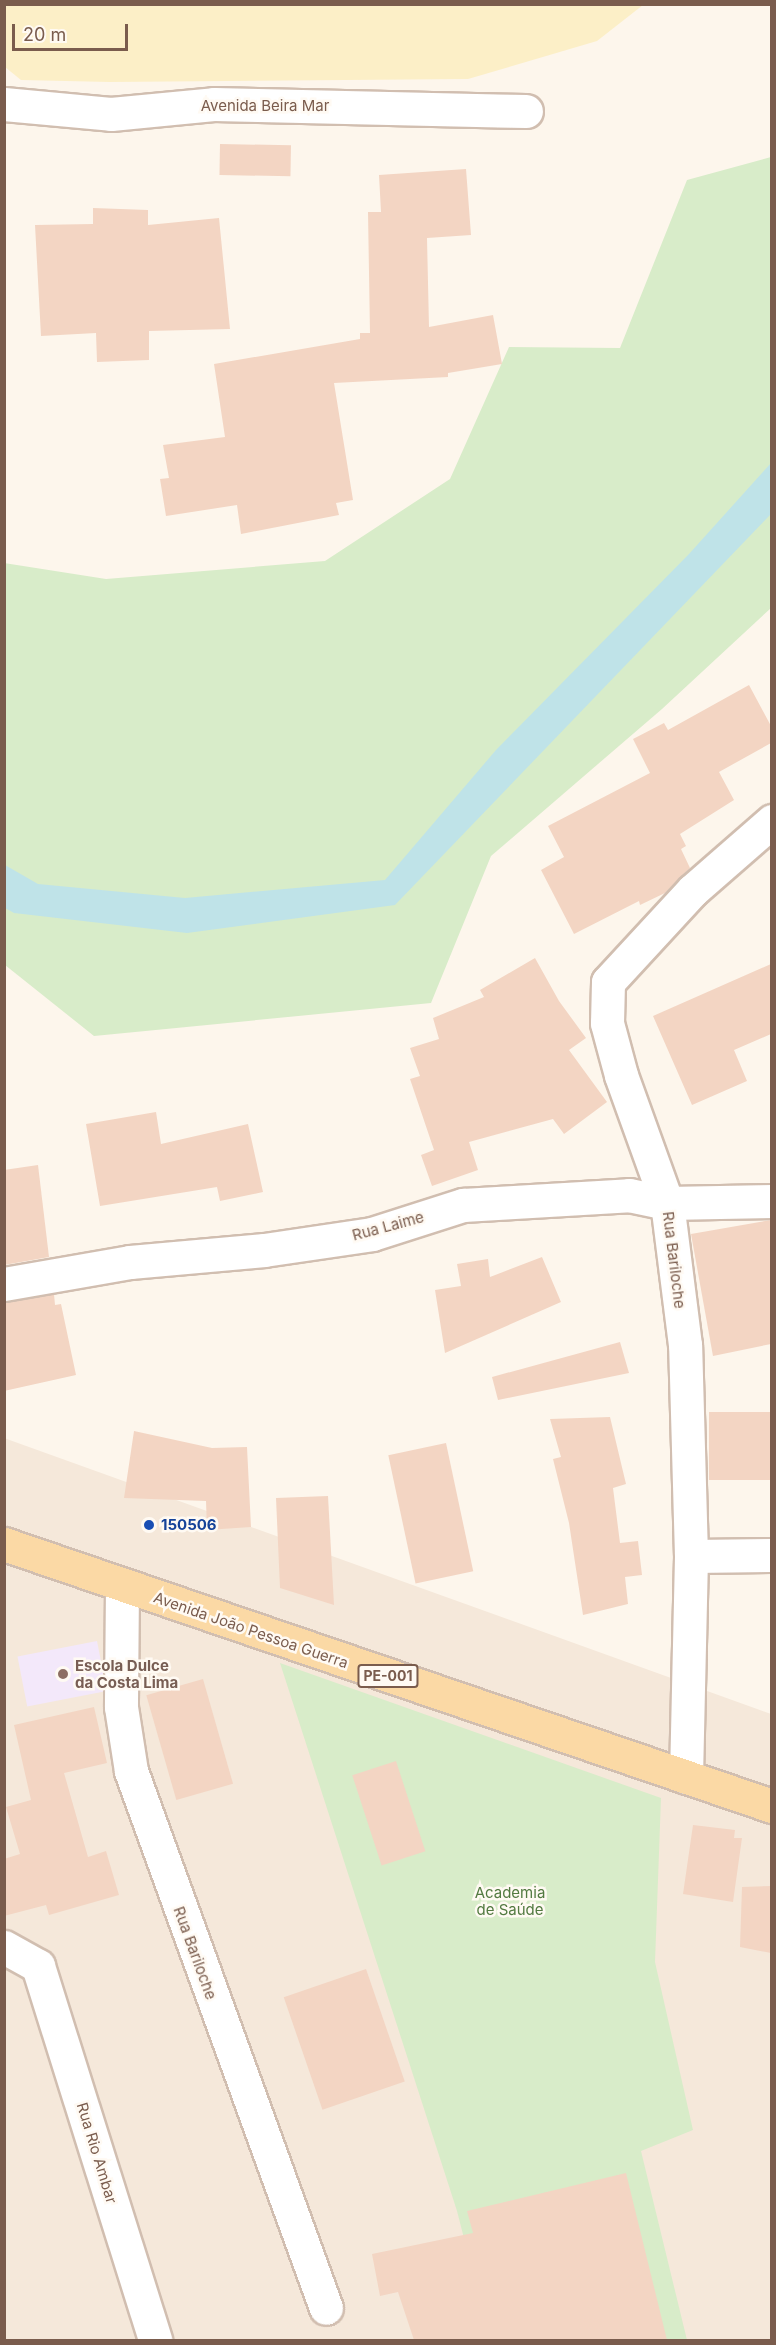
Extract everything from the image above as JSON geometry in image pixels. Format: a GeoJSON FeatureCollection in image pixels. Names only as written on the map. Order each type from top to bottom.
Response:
{"type":"FeatureCollection","features":[{"type":"Feature","properties":{"kind":"main road","name":"Avenida João Pessoa Guerra"},"geometry":{"type":"LineString","coordinates":[[4,1544],[771,1806]]}},
{"type":"Feature","properties":{"kind":"street","name":"Avenida Beira Mar"},"geometry":{"type":"LineString","coordinates":[[4,104],[111,114],[214,104],[526,111]]}},
{"type":"Feature","properties":{"kind":"street","name":"Rua Bariloche"},"geometry":{"type":"LineString","coordinates":[[686,1777],[691,1556],[686,1366],[667,1203],[621,1075],[607,1023],[608,982],[693,890],[771,821]]}},
{"type":"Feature","properties":{"kind":"street","name":"Rua Laime"},"geometry":{"type":"LineString","coordinates":[[4,1284],[130,1262],[264,1250],[372,1234],[463,1205],[629,1195],[667,1203],[771,1201]]}},
{"type":"Feature","properties":{"kind":"street"},"geometry":{"type":"LineString","coordinates":[[691,1556],[771,1555]]}},
{"type":"Feature","properties":{"kind":"street","name":"Rua Bariloche"},"geometry":{"type":"LineString","coordinates":[[122,1586],[121,1707],[131,1771],[326,2308]]}},
{"type":"Feature","properties":{"kind":"street","name":"Rua Rio Ambar"},"geometry":{"type":"LineString","coordinates":[[4,1947],[38,1966],[155,2340]]}},
{"type":"Feature","properties":{"kind":"shaded area"},"geometry":{"type":"Polygon","coordinates":[[[4,1438],[771,1714],[771,2340],[5,2340],[4,1438]]]}},
{"type":"Feature","properties":{"kind":"shaded area","name":"Escola Dulce da Costa Lima"},"geometry":{"type":"Polygon","coordinates":[[[97,1641],[107,1691],[27,1707],[17,1656],[97,1641]]]}},
{"type":"Feature","properties":{"kind":"green space"},"geometry":{"type":"Polygon","coordinates":[[[771,157],[771,608],[662,709],[491,856],[431,1003],[94,1036],[5,965],[4,563],[106,579],[325,561],[450,479],[509,347],[620,348],[687,180],[771,157]]]}},
{"type":"Feature","properties":{"kind":"green space","name":"Academia de Saúde"},"geometry":{"type":"Polygon","coordinates":[[[280,1663],[661,1798],[655,1962],[693,2130],[641,2151],[687,2340],[490,2340],[457,2211],[280,1663]]]}},
{"type":"Feature","properties":{"kind":"sand"},"geometry":{"type":"Polygon","coordinates":[[[4,5],[643,5],[597,41],[468,79],[110,82],[21,80],[5,67],[4,5]]]}},
{"type":"Feature","properties":{"kind":"water"},"geometry":{"type":"Polygon","coordinates":[[[771,463],[771,514],[395,905],[187,933],[14,913],[5,908],[5,865],[38,884],[185,898],[385,880],[496,750],[689,554],[771,463]]]}},
{"type":"Feature","properties":{"kind":"building"},"geometry":{"type":"Polygon","coordinates":[[[220,144],[291,145],[290,176],[219,175],[220,144]]]}},
{"type":"Feature","properties":{"kind":"building"},"geometry":{"type":"Polygon","coordinates":[[[466,169],[471,235],[427,238],[429,327],[493,315],[502,364],[448,373],[448,377],[334,383],[353,500],[336,503],[339,515],[241,534],[237,505],[166,516],[160,479],[169,478],[163,445],[225,437],[214,364],[360,339],[360,333],[370,333],[368,212],[381,212],[379,175],[466,169]]]}},
{"type":"Feature","properties":{"kind":"building"},"geometry":{"type":"Polygon","coordinates":[[[93,208],[148,210],[148,225],[219,218],[230,329],[149,331],[149,360],[97,362],[96,333],[41,336],[35,225],[93,224],[93,208]]]}},
{"type":"Feature","properties":{"kind":"building"},"geometry":{"type":"Polygon","coordinates":[[[749,685],[771,726],[771,743],[719,772],[734,800],[680,834],[686,846],[681,849],[690,868],[665,893],[640,905],[639,901],[574,934],[541,870],[564,857],[548,826],[650,773],[633,739],[664,723],[668,730],[749,685]]]}},
{"type":"Feature","properties":{"kind":"building"},"geometry":{"type":"Polygon","coordinates":[[[535,958],[559,1001],[586,1038],[569,1050],[607,1102],[564,1134],[553,1119],[469,1142],[478,1170],[432,1186],[421,1155],[434,1150],[410,1079],[420,1076],[410,1048],[439,1039],[433,1018],[484,997],[480,990],[535,958]]]}},
{"type":"Feature","properties":{"kind":"building"},"geometry":{"type":"Polygon","coordinates":[[[771,964],[771,1034],[734,1050],[747,1081],[692,1105],[653,1016],[771,964]]]}},
{"type":"Feature","properties":{"kind":"building"},"geometry":{"type":"Polygon","coordinates":[[[156,1112],[161,1144],[248,1124],[263,1192],[220,1201],[217,1187],[100,1206],[86,1124],[156,1112]]]}},
{"type":"Feature","properties":{"kind":"building"},"geometry":{"type":"Polygon","coordinates":[[[38,1165],[49,1257],[4,1265],[4,1170],[38,1165]]]}},
{"type":"Feature","properties":{"kind":"building"},"geometry":{"type":"Polygon","coordinates":[[[771,1220],[771,1344],[713,1356],[691,1234],[771,1220]]]}},
{"type":"Feature","properties":{"kind":"building"},"geometry":{"type":"Polygon","coordinates":[[[542,1257],[561,1302],[445,1353],[435,1290],[461,1286],[457,1264],[488,1259],[490,1277],[542,1257]]]}},
{"type":"Feature","properties":{"kind":"building"},"geometry":{"type":"Polygon","coordinates":[[[54,1294],[55,1305],[61,1304],[76,1375],[4,1391],[4,1302],[54,1294]]]}},
{"type":"Feature","properties":{"kind":"building"},"geometry":{"type":"Polygon","coordinates":[[[620,1342],[629,1373],[498,1400],[492,1377],[620,1342]]]}},
{"type":"Feature","properties":{"kind":"building"},"geometry":{"type":"Polygon","coordinates":[[[709,1412],[771,1412],[771,1480],[709,1480],[709,1412]]]}},
{"type":"Feature","properties":{"kind":"building"},"geometry":{"type":"Polygon","coordinates":[[[610,1417],[626,1484],[613,1488],[620,1543],[638,1541],[642,1575],[625,1577],[628,1604],[583,1615],[569,1523],[553,1459],[561,1457],[550,1419],[610,1417]]]}},
{"type":"Feature","properties":{"kind":"building"},"geometry":{"type":"Polygon","coordinates":[[[134,1431],[212,1448],[247,1447],[251,1527],[207,1530],[206,1501],[124,1498],[134,1431]]]}},
{"type":"Feature","properties":{"kind":"building"},"geometry":{"type":"Polygon","coordinates":[[[446,1443],[473,1571],[416,1583],[388,1455],[446,1443]]]}},
{"type":"Feature","properties":{"kind":"building"},"geometry":{"type":"Polygon","coordinates":[[[328,1496],[334,1605],[280,1588],[276,1498],[328,1496]]]}},
{"type":"Feature","properties":{"kind":"building"},"geometry":{"type":"Polygon","coordinates":[[[203,1679],[233,1784],[176,1800],[146,1695],[203,1679]]]}},
{"type":"Feature","properties":{"kind":"building"},"geometry":{"type":"Polygon","coordinates":[[[94,1707],[107,1763],[64,1773],[88,1857],[106,1851],[119,1895],[49,1915],[46,1905],[4,1916],[4,1859],[20,1854],[6,1807],[31,1800],[14,1725],[94,1707]]]}},
{"type":"Feature","properties":{"kind":"building"},"geometry":{"type":"Polygon","coordinates":[[[396,1761],[425,1851],[382,1866],[352,1775],[396,1761]]]}},
{"type":"Feature","properties":{"kind":"building"},"geometry":{"type":"Polygon","coordinates":[[[693,1825],[735,1830],[734,1838],[742,1838],[733,1902],[683,1894],[693,1825]]]}},
{"type":"Feature","properties":{"kind":"building"},"geometry":{"type":"Polygon","coordinates":[[[771,1886],[771,1953],[740,1947],[742,1887],[771,1886]]]}},
{"type":"Feature","properties":{"kind":"building"},"geometry":{"type":"Polygon","coordinates":[[[366,1969],[405,2082],[322,2110],[284,1997],[366,1969]]]}},
{"type":"Feature","properties":{"kind":"building"},"geometry":{"type":"Polygon","coordinates":[[[626,2173],[667,2340],[414,2340],[398,2292],[380,2296],[372,2254],[473,2233],[467,2211],[626,2173]]]}},
{"type":"Feature","properties":{"kind":"place","name":"150506"},"geometry":{"type":"Point","coordinates":[149,1525]}},
{"type":"Feature","properties":{"kind":"place","name":"Escola Dulce da Costa Lima"},"geometry":{"type":"Point","coordinates":[63,1674]}}]}
